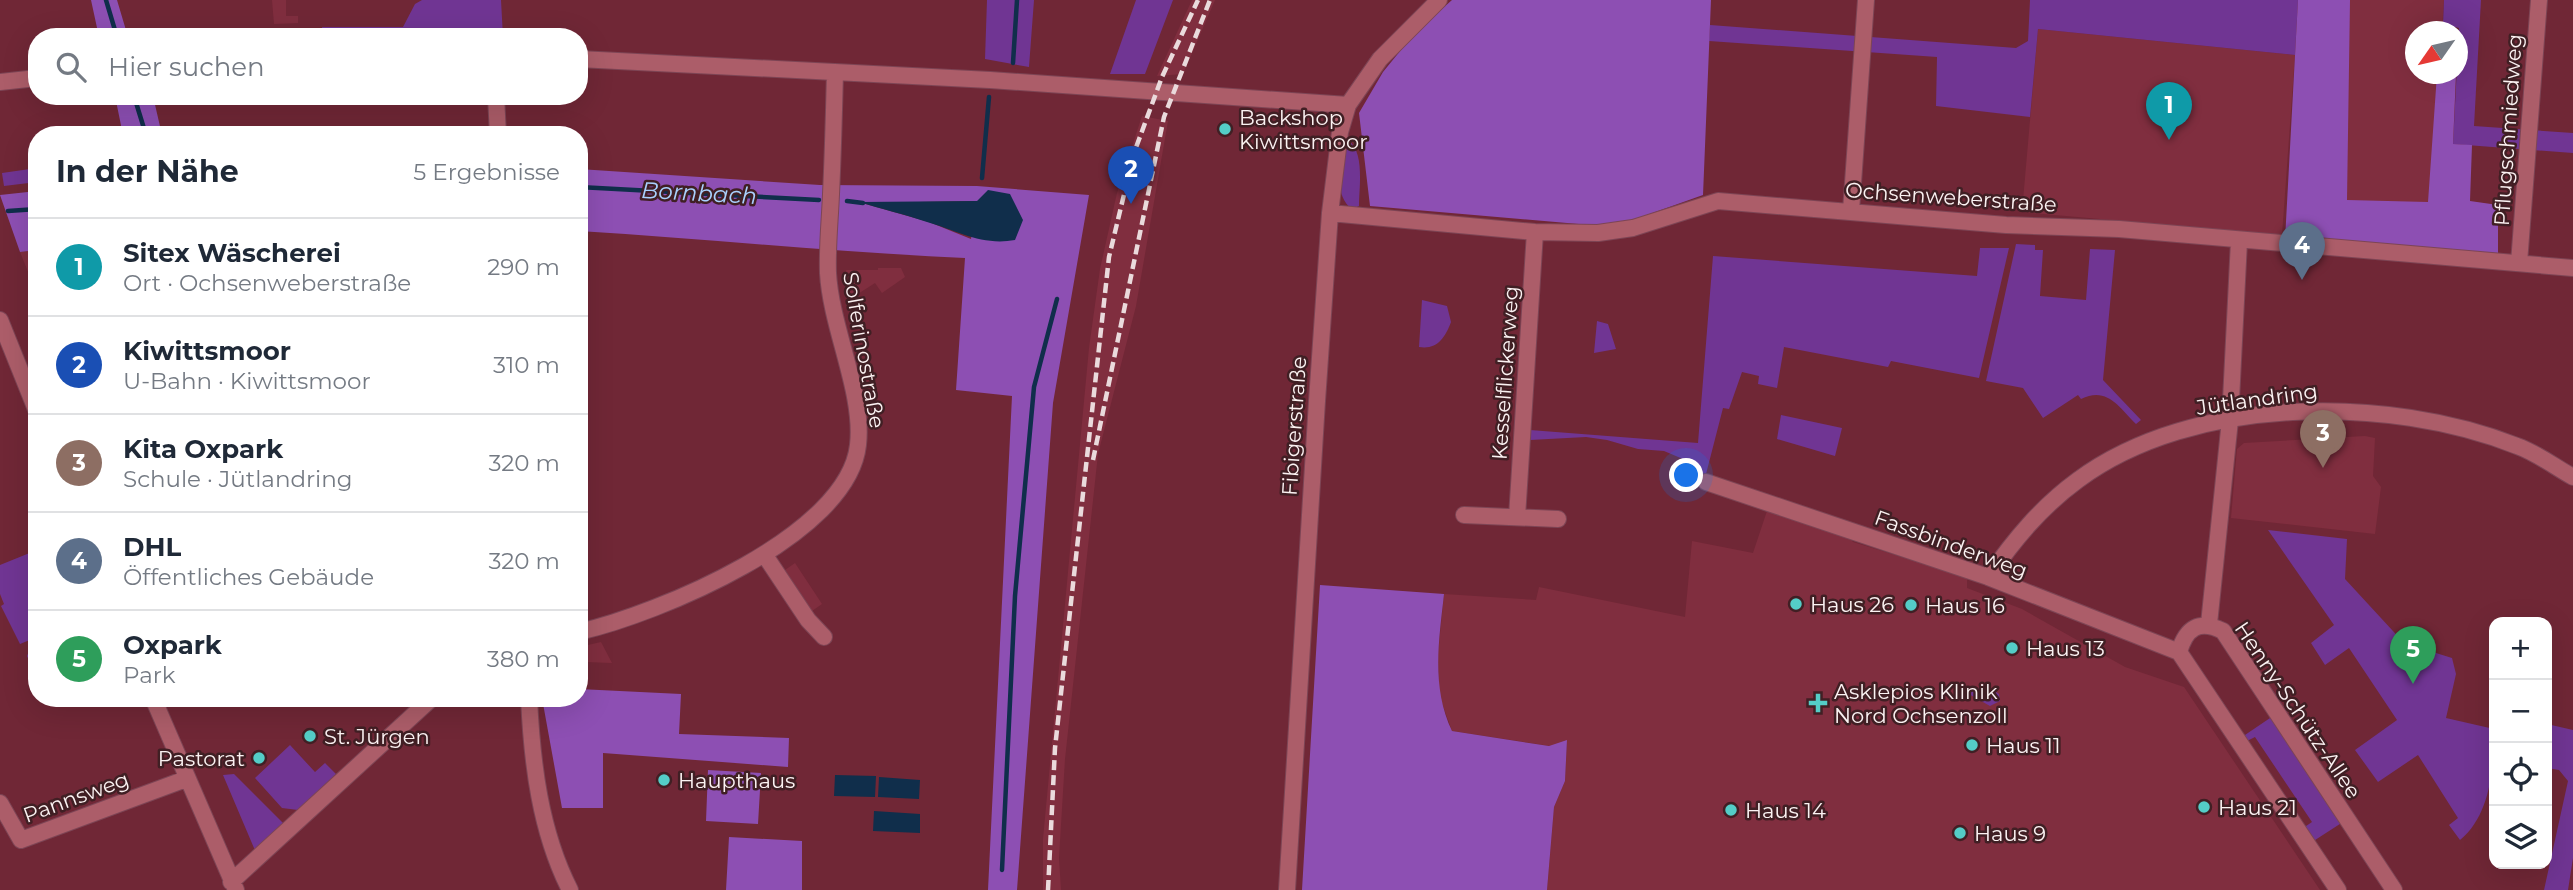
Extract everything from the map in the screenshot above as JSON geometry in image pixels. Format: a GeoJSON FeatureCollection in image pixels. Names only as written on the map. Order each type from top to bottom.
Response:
{"type":"FeatureCollection","features":[{"type":"Feature","properties":{"kind":"street","name":"Fibigerstraße"},"geometry":{"type":"LineString","coordinates":[[1287,890],[1295,718],[1330,213],[1340,132],[1348,105],[1380,59],[1439,0]]}},
{"type":"Feature","properties":{"kind":"street"},"geometry":{"type":"LineString","coordinates":[[1851,212],[1866,0]]}},
{"type":"Feature","properties":{"kind":"street","name":"Pflugschmiedweg"},"geometry":{"type":"LineString","coordinates":[[2519,263],[2539,0]]}},
{"type":"Feature","properties":{"kind":"street"},"geometry":{"type":"LineString","coordinates":[[588,59],[1023,82],[1348,105]]}},
{"type":"Feature","properties":{"kind":"street","name":"Solferinostraße"},"geometry":{"type":"LineString","coordinates":[[588,629],[666,604],[764,554],[808,521],[841,488],[858,447],[858,421],[836,330],[828,272],[835,72]]}},
{"type":"Feature","properties":{"kind":"street"},"geometry":{"type":"LineString","coordinates":[[0,82],[28,79]]}},
{"type":"Feature","properties":{"kind":"street"},"geometry":{"type":"LineString","coordinates":[[496,105],[498,126]]}},
{"type":"Feature","properties":{"kind":"street","name":"Ochsenweberstraße"},"geometry":{"type":"LineString","coordinates":[[1330,213],[1535,232],[1598,233],[1633,228],[1704,203],[1718,201],[2006,225],[2119,229],[2239,241],[2453,255],[2573,268]]}},
{"type":"Feature","properties":{"kind":"street","name":"Kesselflickerweg"},"geometry":{"type":"LineString","coordinates":[[1517,517],[1535,232]]}},
{"type":"Feature","properties":{"kind":"street"},"geometry":{"type":"LineString","coordinates":[[2209,624],[2230,420],[2239,241]]}},
{"type":"Feature","properties":{"kind":"street"},"geometry":{"type":"LineString","coordinates":[[0,320],[28,390]]}},
{"type":"Feature","properties":{"kind":"street","name":"Jütlandring"},"geometry":{"type":"LineString","coordinates":[[1987,577],[2027,525],[2080,478],[2152,442],[2230,420],[2324,410],[2418,417],[2520,446],[2573,477]]}},
{"type":"Feature","properties":{"kind":"street","name":"Fassbinderweg"},"geometry":{"type":"LineString","coordinates":[[1706,482],[1987,577],[2179,652]]}},
{"type":"Feature","properties":{"kind":"street"},"geometry":{"type":"LineString","coordinates":[[1464,515],[1558,519]]}},
{"type":"Feature","properties":{"kind":"street"},"geometry":{"type":"LineString","coordinates":[[764,554],[808,620],[824,637]]}},
{"type":"Feature","properties":{"kind":"street","name":"Henny-Schütz-Allee"},"geometry":{"type":"LineString","coordinates":[[2179,652],[2187,631],[2197,625],[2209,624],[2222,631],[2394,890]]}},
{"type":"Feature","properties":{"kind":"street"},"geometry":{"type":"LineString","coordinates":[[2179,652],[2338,890]]}},
{"type":"Feature","properties":{"kind":"street"},"geometry":{"type":"LineString","coordinates":[[157,707],[233,886],[422,707]]}},
{"type":"Feature","properties":{"kind":"street"},"geometry":{"type":"LineString","coordinates":[[529,707],[532,754],[546,825],[570,890]]}},
{"type":"Feature","properties":{"kind":"street","name":"Pannsweg"},"geometry":{"type":"LineString","coordinates":[[0,803],[21,840],[186,779]]}},
{"type":"Feature","properties":{"kind":"shaded area"},"geometry":{"type":"Polygon","coordinates":[[[91,0],[117,0],[125,28],[97,28],[91,0]]]}},
{"type":"Feature","properties":{"kind":"shaded area"},"geometry":{"type":"Polygon","coordinates":[[[272,0],[286,0],[286,16],[298,16],[298,23],[274,24],[272,0]]]}},
{"type":"Feature","properties":{"kind":"shaded area"},"geometry":{"type":"Polygon","coordinates":[[[422,0],[501,0],[503,28],[322,28],[403,27],[415,4],[422,0]]]}},
{"type":"Feature","properties":{"kind":"shaded area"},"geometry":{"type":"Polygon","coordinates":[[[987,0],[1034,0],[1029,67],[985,59],[987,0]]]}},
{"type":"Feature","properties":{"kind":"shaded area"},"geometry":{"type":"Polygon","coordinates":[[[1136,0],[1173,0],[1145,74],[1110,74],[1136,0]]]}},
{"type":"Feature","properties":{"kind":"shaded area"},"geometry":{"type":"Polygon","coordinates":[[[1192,0],[1215,0],[1183,74],[1157,76],[1192,0]]]}},
{"type":"Feature","properties":{"kind":"shaded area"},"geometry":{"type":"Polygon","coordinates":[[[1452,0],[1711,0],[1703,195],[1613,227],[1370,206],[1359,113],[1383,72],[1414,34],[1452,0]]]}},
{"type":"Feature","properties":{"kind":"shaded area"},"geometry":{"type":"Polygon","coordinates":[[[2030,0],[2298,0],[2295,55],[2038,29],[2030,117],[1936,106],[1937,57],[1709,41],[1710,25],[2016,48],[2028,41],[2030,0]]]}},
{"type":"Feature","properties":{"kind":"shaded area"},"geometry":{"type":"Polygon","coordinates":[[[2298,0],[2350,0],[2347,200],[2428,202],[2436,84],[2456,84],[2453,144],[2472,145],[2470,201],[2498,205],[2498,256],[2285,240],[2298,0]]]}},
{"type":"Feature","properties":{"kind":"shaded area"},"geometry":{"type":"Polygon","coordinates":[[[2349,0],[2444,0],[2443,21],[2405,21],[2405,84],[2442,84],[2458,191],[2338,238],[2349,0]]]}},
{"type":"Feature","properties":{"kind":"shaded area"},"geometry":{"type":"Polygon","coordinates":[[[2444,0],[2481,0],[2474,126],[2573,133],[2573,153],[2453,144],[2456,84],[2468,84],[2468,21],[2443,21],[2444,0]]]}},
{"type":"Feature","properties":{"kind":"shaded area"},"geometry":{"type":"Polygon","coordinates":[[[2038,29],[2295,55],[2282,235],[2022,212],[2038,29]]]}},
{"type":"Feature","properties":{"kind":"shaded area"},"geometry":{"type":"Polygon","coordinates":[[[117,105],[155,105],[160,126],[121,126],[117,105]]]}},
{"type":"Feature","properties":{"kind":"shaded area"},"geometry":{"type":"Polygon","coordinates":[[[1142,116],[1168,121],[1136,306],[1098,454],[1065,759],[1059,858],[1061,890],[1043,890],[1043,839],[1089,348],[1100,269],[1117,193],[1142,116]]]}},
{"type":"Feature","properties":{"kind":"shaded area"},"geometry":{"type":"Polygon","coordinates":[[[1348,140],[1357,153],[1360,170],[1359,206],[1352,209],[1342,195],[1340,186],[1348,140]]]}},
{"type":"Feature","properties":{"kind":"shaded area"},"geometry":{"type":"Polygon","coordinates":[[[28,169],[28,183],[4,186],[2,173],[28,169]]]}},
{"type":"Feature","properties":{"kind":"shaded area"},"geometry":{"type":"Polygon","coordinates":[[[588,170],[820,185],[977,186],[1089,195],[1053,403],[1017,890],[988,890],[1012,396],[956,390],[965,258],[588,232],[588,170]],[[977,201],[862,203],[929,222],[971,239],[977,201]]]}},
{"type":"Feature","properties":{"kind":"shaded area"},"geometry":{"type":"Polygon","coordinates":[[[28,192],[28,251],[20,252],[0,195],[28,192]]]}},
{"type":"Feature","properties":{"kind":"shaded area"},"geometry":{"type":"Polygon","coordinates":[[[2016,244],[2035,245],[2035,250],[2043,250],[2040,296],[2086,300],[2090,249],[2115,250],[2103,380],[2141,420],[2136,424],[2112,400],[2098,395],[2081,399],[2078,395],[2043,418],[2023,388],[1986,381],[2016,244]]]}},
{"type":"Feature","properties":{"kind":"shaded area"},"geometry":{"type":"Polygon","coordinates":[[[1980,248],[2009,248],[1979,378],[1891,361],[1888,367],[1784,347],[1777,388],[1758,384],[1759,376],[1742,372],[1729,409],[1723,408],[1705,478],[1694,473],[1683,459],[1664,451],[1638,449],[1586,437],[1530,440],[1530,430],[1698,443],[1713,256],[1977,276],[1980,248]]]}},
{"type":"Feature","properties":{"kind":"shaded area"},"geometry":{"type":"Polygon","coordinates":[[[28,251],[28,272],[20,252],[28,251]]]}},
{"type":"Feature","properties":{"kind":"shaded area"},"geometry":{"type":"Polygon","coordinates":[[[901,268],[905,277],[882,293],[875,283],[850,299],[846,270],[901,268]]]}},
{"type":"Feature","properties":{"kind":"shaded area"},"geometry":{"type":"Polygon","coordinates":[[[1422,300],[1447,306],[1451,322],[1440,342],[1431,347],[1419,347],[1422,300]]]}},
{"type":"Feature","properties":{"kind":"shaded area"},"geometry":{"type":"Polygon","coordinates":[[[1597,321],[1608,324],[1616,349],[1594,353],[1597,321]]]}},
{"type":"Feature","properties":{"kind":"shaded area"},"geometry":{"type":"Polygon","coordinates":[[[1781,415],[1842,428],[1835,456],[1777,439],[1781,415]]]}},
{"type":"Feature","properties":{"kind":"shaded area"},"geometry":{"type":"Polygon","coordinates":[[[2365,436],[2375,438],[2373,476],[2381,487],[2375,534],[2231,518],[2237,449],[2244,443],[2365,436]]]}},
{"type":"Feature","properties":{"kind":"shaded area","name":"Asklepios Klinik Nord Ochsenzoll"},"geometry":{"type":"Polygon","coordinates":[[[1767,511],[1847,535],[1853,542],[1967,577],[1967,588],[2022,609],[2125,667],[2184,687],[2320,890],[1547,890],[1554,807],[1565,781],[1567,741],[1550,746],[1452,731],[1439,695],[1438,654],[1444,594],[1536,600],[1539,587],[1685,617],[1692,541],[1753,553],[1767,511]]]}},
{"type":"Feature","properties":{"kind":"shaded area"},"geometry":{"type":"Polygon","coordinates":[[[2268,530],[2347,539],[2345,579],[2404,643],[2452,658],[2456,674],[2446,718],[2489,728],[2489,789],[2478,817],[2460,840],[2449,825],[2458,818],[2418,755],[2378,782],[2355,750],[2397,720],[2349,648],[2325,665],[2311,643],[2334,625],[2268,530]]]}},
{"type":"Feature","properties":{"kind":"shaded area"},"geometry":{"type":"Polygon","coordinates":[[[28,554],[28,641],[20,644],[1,606],[4,604],[0,594],[0,565],[28,554]]]}},
{"type":"Feature","properties":{"kind":"shaded area"},"geometry":{"type":"Polygon","coordinates":[[[795,563],[822,604],[812,611],[785,570],[795,563]]]}},
{"type":"Feature","properties":{"kind":"shaded area"},"geometry":{"type":"Polygon","coordinates":[[[1320,585],[1444,594],[1438,663],[1441,698],[1452,731],[1549,746],[1567,740],[1565,781],[1554,807],[1547,890],[1302,890],[1320,585]]]}},
{"type":"Feature","properties":{"kind":"shaded area"},"geometry":{"type":"Polygon","coordinates":[[[601,642],[612,663],[588,662],[588,645],[601,642]]]}},
{"type":"Feature","properties":{"kind":"shaded area"},"geometry":{"type":"Polygon","coordinates":[[[1968,688],[1992,689],[1999,694],[2000,701],[1990,706],[1967,693],[1968,688]]]}},
{"type":"Feature","properties":{"kind":"shaded area"},"geometry":{"type":"Polygon","coordinates":[[[588,689],[681,694],[679,734],[789,738],[788,767],[603,753],[603,808],[562,808],[544,707],[588,707],[588,689]]]}},
{"type":"Feature","properties":{"kind":"shaded area"},"geometry":{"type":"Polygon","coordinates":[[[2273,716],[2343,822],[2312,842],[2303,828],[2312,822],[2255,737],[2245,742],[2242,737],[2273,716]]]}},
{"type":"Feature","properties":{"kind":"shaded area"},"geometry":{"type":"Polygon","coordinates":[[[2552,725],[2573,730],[2573,858],[2568,890],[2544,890],[2549,869],[2552,869],[2552,854],[2568,781],[2559,770],[2552,769],[2552,725]]]}},
{"type":"Feature","properties":{"kind":"shaded area"},"geometry":{"type":"Polygon","coordinates":[[[290,745],[315,772],[325,763],[336,774],[298,810],[282,808],[255,778],[290,745]]]}},
{"type":"Feature","properties":{"kind":"shaded area"},"geometry":{"type":"Polygon","coordinates":[[[708,770],[761,773],[758,824],[706,821],[708,770]]]}},
{"type":"Feature","properties":{"kind":"shaded area"},"geometry":{"type":"Polygon","coordinates":[[[234,774],[285,825],[257,855],[223,775],[234,774]]]}},
{"type":"Feature","properties":{"kind":"shaded area"},"geometry":{"type":"Polygon","coordinates":[[[729,837],[802,841],[802,890],[726,890],[729,837]]]}},
{"type":"Feature","properties":{"kind":"water"},"geometry":{"type":"Polygon","coordinates":[[[988,190],[1010,194],[1023,220],[1015,240],[992,241],[970,237],[859,202],[977,201],[988,190]]]}},
{"type":"Feature","properties":{"kind":"water"},"geometry":{"type":"Polygon","coordinates":[[[835,775],[876,776],[875,797],[834,796],[835,775]]]}},
{"type":"Feature","properties":{"kind":"water"},"geometry":{"type":"Polygon","coordinates":[[[879,777],[920,780],[919,799],[878,797],[879,777]]]}},
{"type":"Feature","properties":{"kind":"water"},"geometry":{"type":"Polygon","coordinates":[[[874,811],[920,814],[920,833],[873,831],[874,811]]]}},
{"type":"Feature","properties":{"kind":"waterway","name":"Bornbach"},"geometry":{"type":"LineString","coordinates":[[106,0],[114,28]]}},
{"type":"Feature","properties":{"kind":"waterway","name":"Bornbach"},"geometry":{"type":"LineString","coordinates":[[1013,63],[1017,0]]}},
{"type":"Feature","properties":{"kind":"waterway","name":"Bornbach"},"geometry":{"type":"LineString","coordinates":[[982,178],[989,97]]}},
{"type":"Feature","properties":{"kind":"waterway","name":"Bornbach"},"geometry":{"type":"LineString","coordinates":[[137,105],[143,126]]}},
{"type":"Feature","properties":{"kind":"waterway","name":"Bornbach"},"geometry":{"type":"LineString","coordinates":[[588,187],[819,200]]}},
{"type":"Feature","properties":{"kind":"waterway","name":"Bornbach"},"geometry":{"type":"LineString","coordinates":[[847,201],[863,203]]}},
{"type":"Feature","properties":{"kind":"waterway"},"geometry":{"type":"LineString","coordinates":[[8,211],[28,210]]}},
{"type":"Feature","properties":{"kind":"waterway"},"geometry":{"type":"LineString","coordinates":[[1002,870],[1015,596],[1034,387],[1057,299]]}},
{"type":"Feature","properties":{"kind":"railway"},"geometry":{"type":"LineString","coordinates":[[1048,890],[1055,748],[1109,257],[1134,153],[1162,77],[1198,0]]}},
{"type":"Feature","properties":{"kind":"railway"},"geometry":{"type":"LineString","coordinates":[[1093,460],[1164,117],[1210,0]]}},
{"type":"Feature","properties":{"kind":"place","name":"Backshop Kiwittsmoor"},"geometry":{"type":"Point","coordinates":[1225,129]}},
{"type":"Feature","properties":{"kind":"place","name":"Sitex Wäscherei"},"geometry":{"type":"Point","coordinates":[2169,140]}},
{"type":"Feature","properties":{"kind":"place","name":"Kiwittsmoor"},"geometry":{"type":"Point","coordinates":[1131,204]}},
{"type":"Feature","properties":{"kind":"place","name":"DHL"},"geometry":{"type":"Point","coordinates":[2302,280]}},
{"type":"Feature","properties":{"kind":"place","name":"Kita Oxpark"},"geometry":{"type":"Point","coordinates":[2323,468]}},
{"type":"Feature","properties":{"kind":"place","name":"Haus 26"},"geometry":{"type":"Point","coordinates":[1796,604]}},
{"type":"Feature","properties":{"kind":"place","name":"Haus 16"},"geometry":{"type":"Point","coordinates":[1911,605]}},
{"type":"Feature","properties":{"kind":"place","name":"Haus 13"},"geometry":{"type":"Point","coordinates":[2012,648]}},
{"type":"Feature","properties":{"kind":"place","name":"Oxpark"},"geometry":{"type":"Point","coordinates":[2413,684]}},
{"type":"Feature","properties":{"kind":"place","name":"Asklepios Klinik Nord Ochsenzoll"},"geometry":{"type":"Point","coordinates":[1818,703]}},
{"type":"Feature","properties":{"kind":"place","name":"St. Jürgen"},"geometry":{"type":"Point","coordinates":[310,736]}},
{"type":"Feature","properties":{"kind":"place","name":"Haus 11"},"geometry":{"type":"Point","coordinates":[1972,745]}},
{"type":"Feature","properties":{"kind":"place","name":"Pastorat"},"geometry":{"type":"Point","coordinates":[259,758]}},
{"type":"Feature","properties":{"kind":"place","name":"Haupthaus"},"geometry":{"type":"Point","coordinates":[664,780]}},
{"type":"Feature","properties":{"kind":"place","name":"Haus 21"},"geometry":{"type":"Point","coordinates":[2204,807]}},
{"type":"Feature","properties":{"kind":"place","name":"Haus 14"},"geometry":{"type":"Point","coordinates":[1731,810]}},
{"type":"Feature","properties":{"kind":"place","name":"Haus 9"},"geometry":{"type":"Point","coordinates":[1960,833]}}]}
